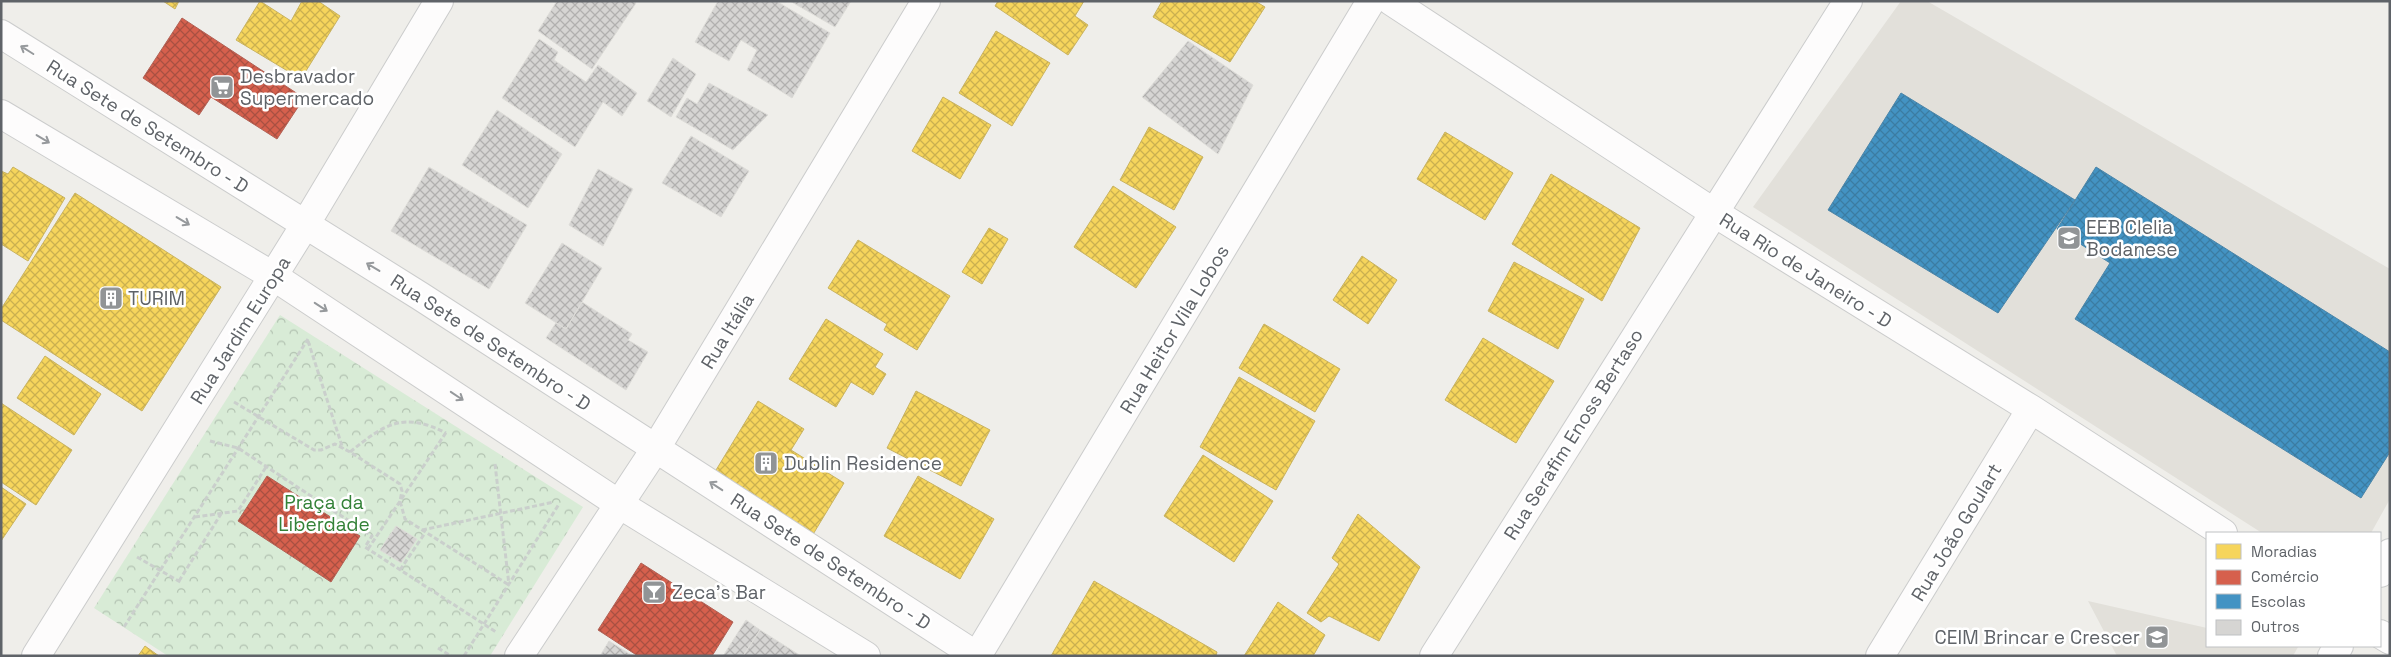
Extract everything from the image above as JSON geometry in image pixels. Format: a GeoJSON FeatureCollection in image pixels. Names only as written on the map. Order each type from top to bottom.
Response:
{"type":"FeatureCollection","features":[{"type":"Feature","properties":{"kind":"street","name":"Rua Jardim Europa"},"geometry":{"type":"LineString","coordinates":[[36,656],[305,226],[439,1]]}},
{"type":"Feature","properties":{"kind":"street","name":"Rua Itália"},"geometry":{"type":"LineString","coordinates":[[511,646],[619,504],[656,448],[926,1]]}},
{"type":"Feature","properties":{"kind":"street","name":"Rua Heitor Vila Lobos"},"geometry":{"type":"LineString","coordinates":[[977,656],[1371,1]]}},
{"type":"Feature","properties":{"kind":"street","name":"Rua Rio de Janeiro - D"},"geometry":{"type":"LineString","coordinates":[[1392,1],[1713,212],[2031,409],[2221,532]]}},
{"type":"Feature","properties":{"kind":"street","name":"Rua Serafim Enoss Bertaso"},"geometry":{"type":"LineString","coordinates":[[1434,656],[1848,1]]}},
{"type":"Feature","properties":{"kind":"street","name":"Rua Sete de Setembro - D"},"geometry":{"type":"LineString","coordinates":[[1,34],[305,226],[420,296],[977,656]]}},
{"type":"Feature","properties":{"kind":"street"},"geometry":{"type":"LineString","coordinates":[[1,114],[273,276],[619,504],[866,656]]}},
{"type":"Feature","properties":{"kind":"street","name":"Rua João Goulart"},"geometry":{"type":"LineString","coordinates":[[1880,656],[2031,409]]}},
{"type":"Feature","properties":{"kind":"street"},"geometry":{"type":"LineString","coordinates":[[2381,571],[2390,553]]}},
{"type":"Feature","properties":{"kind":"path"},"geometry":{"type":"LineString","coordinates":[[124,627],[311,335]]}},
{"type":"Feature","properties":{"kind":"path"},"geometry":{"type":"LineString","coordinates":[[308,340],[343,448]]}},
{"type":"Feature","properties":{"kind":"path"},"geometry":{"type":"LineString","coordinates":[[227,398],[314,450],[321,450],[335,444],[400,484],[402,491],[400,501],[405,519],[509,585]]}},
{"type":"Feature","properties":{"kind":"path"},"geometry":{"type":"LineString","coordinates":[[350,452],[374,433],[397,422],[419,423],[446,433]]}},
{"type":"Feature","properties":{"kind":"path"},"geometry":{"type":"LineString","coordinates":[[368,549],[449,429]]}},
{"type":"Feature","properties":{"kind":"path"},"geometry":{"type":"LineString","coordinates":[[202,438],[238,448],[372,536],[365,547],[484,624],[511,646]]}},
{"type":"Feature","properties":{"kind":"path"},"geometry":{"type":"LineString","coordinates":[[495,458],[499,513],[509,585]]}},
{"type":"Feature","properties":{"kind":"path"},"geometry":{"type":"LineString","coordinates":[[195,517],[238,512],[266,467]]}},
{"type":"Feature","properties":{"kind":"path"},"geometry":{"type":"LineString","coordinates":[[400,570],[424,531],[562,500],[464,656]]}},
{"type":"Feature","properties":{"kind":"path"},"geometry":{"type":"LineString","coordinates":[[130,553],[180,582],[222,514]]}},
{"type":"Feature","properties":{"kind":"path"},"geometry":{"type":"LineString","coordinates":[[438,648],[451,656]]}},
{"type":"Feature","properties":{"kind":"shaded area","name":"EEB Clelia Bodanese"},"geometry":{"type":"Polygon","coordinates":[[[1901,1],[1927,1],[2390,269],[2390,499],[2372,532],[2260,532],[1753,207],[1901,1]]]}},
{"type":"Feature","properties":{"kind":"shaded area","name":"CEIM Brincar e Crescer"},"geometry":{"type":"Polygon","coordinates":[[[2088,601],[2206,628],[2206,647],[2298,647],[2293,656],[2117,656],[2088,601]]]}},
{"type":"Feature","properties":{"kind":"green space","name":"Praça da Liberdade"},"geometry":{"type":"Polygon","coordinates":[[[280,315],[583,507],[490,656],[168,656],[94,608],[280,315]]]}},
{"type":"Feature","properties":{"kind":"building: Moradias"},"geometry":{"type":"Polygon","coordinates":[[[163,1],[179,1],[175,9],[163,1]]]}},
{"type":"Feature","properties":{"kind":"building: Moradias"},"geometry":{"type":"Polygon","coordinates":[[[260,1],[291,21],[302,1],[318,1],[340,16],[301,79],[236,40],[260,1]]]}},
{"type":"Feature","properties":{"kind":"building: Moradias"},"geometry":{"type":"Polygon","coordinates":[[[998,1],[1084,1],[1075,16],[1088,25],[1068,55],[995,6],[998,1]]]}},
{"type":"Feature","properties":{"kind":"building: Moradias"},"geometry":{"type":"Polygon","coordinates":[[[1162,1],[1255,1],[1265,7],[1230,62],[1153,17],[1162,1]]]}},
{"type":"Feature","properties":{"kind":"building: Moradias"},"geometry":{"type":"Polygon","coordinates":[[[996,31],[1050,63],[1012,126],[959,93],[996,31]]]}},
{"type":"Feature","properties":{"kind":"building: Moradias"},"geometry":{"type":"Polygon","coordinates":[[[943,97],[991,125],[960,179],[912,151],[943,97]]]}},
{"type":"Feature","properties":{"kind":"building: Moradias"},"geometry":{"type":"Polygon","coordinates":[[[1149,127],[1203,157],[1174,210],[1120,180],[1149,127]]]}},
{"type":"Feature","properties":{"kind":"building: Moradias"},"geometry":{"type":"Polygon","coordinates":[[[1445,132],[1513,173],[1485,220],[1417,179],[1445,132]]]}},
{"type":"Feature","properties":{"kind":"building: Moradias"},"geometry":{"type":"Polygon","coordinates":[[[13,167],[65,198],[28,261],[1,244],[1,171],[8,174],[13,167]]]}},
{"type":"Feature","properties":{"kind":"building: Moradias"},"geometry":{"type":"Polygon","coordinates":[[[1551,174],[1640,228],[1602,301],[1512,244],[1551,174]]]}},
{"type":"Feature","properties":{"kind":"building: Moradias"},"geometry":{"type":"Polygon","coordinates":[[[1113,186],[1176,227],[1136,288],[1074,247],[1113,186]]]}},
{"type":"Feature","properties":{"kind":"building: Moradias","name":"TURIM"},"geometry":{"type":"Polygon","coordinates":[[[75,193],[221,287],[142,411],[1,320],[1,309],[75,193]]]}},
{"type":"Feature","properties":{"kind":"building: Moradias"},"geometry":{"type":"Polygon","coordinates":[[[989,228],[1008,239],[982,284],[962,272],[989,228]]]}},
{"type":"Feature","properties":{"kind":"building: Moradias"},"geometry":{"type":"Polygon","coordinates":[[[858,240],[950,296],[917,350],[884,330],[887,324],[828,288],[858,240]]]}},
{"type":"Feature","properties":{"kind":"building: Moradias"},"geometry":{"type":"Polygon","coordinates":[[[1362,256],[1397,280],[1368,324],[1333,300],[1362,256]]]}},
{"type":"Feature","properties":{"kind":"building: Moradias"},"geometry":{"type":"Polygon","coordinates":[[[1514,262],[1584,299],[1558,349],[1488,311],[1514,262]]]}},
{"type":"Feature","properties":{"kind":"building: Moradias"},"geometry":{"type":"Polygon","coordinates":[[[826,319],[883,354],[875,367],[886,374],[873,395],[851,382],[836,407],[789,379],[826,319]]]}},
{"type":"Feature","properties":{"kind":"building: Moradias"},"geometry":{"type":"Polygon","coordinates":[[[1264,324],[1340,369],[1315,412],[1239,368],[1264,324]]]}},
{"type":"Feature","properties":{"kind":"building: Moradias"},"geometry":{"type":"Polygon","coordinates":[[[1483,338],[1554,381],[1516,443],[1445,400],[1483,338]]]}},
{"type":"Feature","properties":{"kind":"building: Moradias"},"geometry":{"type":"Polygon","coordinates":[[[45,356],[101,394],[74,435],[17,398],[45,356]]]}},
{"type":"Feature","properties":{"kind":"building: Moradias"},"geometry":{"type":"Polygon","coordinates":[[[1239,377],[1315,421],[1276,490],[1200,447],[1239,377]]]}},
{"type":"Feature","properties":{"kind":"building: Moradias"},"geometry":{"type":"Polygon","coordinates":[[[916,391],[990,430],[961,486],[887,448],[916,391]]]}},
{"type":"Feature","properties":{"kind":"building: Moradias","name":"Dublin Residence"},"geometry":{"type":"Polygon","coordinates":[[[758,401],[804,429],[791,450],[844,483],[812,536],[713,475],[758,401]]]}},
{"type":"Feature","properties":{"kind":"building: Moradias"},"geometry":{"type":"Polygon","coordinates":[[[1,403],[72,450],[36,505],[1,482],[1,403]]]}},
{"type":"Feature","properties":{"kind":"building: Moradias"},"geometry":{"type":"Polygon","coordinates":[[[1203,455],[1273,501],[1234,562],[1164,516],[1203,455]]]}},
{"type":"Feature","properties":{"kind":"building: Moradias"},"geometry":{"type":"Polygon","coordinates":[[[918,476],[994,519],[960,579],[884,536],[918,476]]]}},
{"type":"Feature","properties":{"kind":"building: Moradias"},"geometry":{"type":"Polygon","coordinates":[[[1,487],[26,504],[1,541],[1,487]]]}},
{"type":"Feature","properties":{"kind":"building: Moradias"},"geometry":{"type":"Polygon","coordinates":[[[1358,514],[1420,567],[1379,641],[1329,616],[1321,622],[1307,613],[1339,564],[1332,558],[1358,514]]]}},
{"type":"Feature","properties":{"kind":"building: Moradias"},"geometry":{"type":"Polygon","coordinates":[[[1094,581],[1217,652],[1216,656],[1051,656],[1094,581]]]}},
{"type":"Feature","properties":{"kind":"building: Moradias"},"geometry":{"type":"Polygon","coordinates":[[[1278,602],[1325,635],[1313,656],[1244,656],[1278,602]]]}},
{"type":"Feature","properties":{"kind":"building: Moradias"},"geometry":{"type":"Polygon","coordinates":[[[145,646],[159,656],[138,656],[145,646]]]}},
{"type":"Feature","properties":{"kind":"building: Comércio","name":"Desbravador Supermercado"},"geometry":{"type":"Polygon","coordinates":[[[182,18],[304,98],[277,139],[211,97],[199,115],[143,78],[182,18]]]}},
{"type":"Feature","properties":{"kind":"building: Comércio"},"geometry":{"type":"Polygon","coordinates":[[[267,476],[360,536],[331,582],[238,521],[267,476]]]}},
{"type":"Feature","properties":{"kind":"building: Comércio","name":"Zeca's Bar"},"geometry":{"type":"Polygon","coordinates":[[[641,563],[733,622],[712,656],[638,656],[598,630],[641,563]]]}},
{"type":"Feature","properties":{"kind":"building: Escolas"},"geometry":{"type":"Polygon","coordinates":[[[1901,93],[2075,200],[1998,313],[1828,210],[1901,93]]]}},
{"type":"Feature","properties":{"kind":"building: Escolas"},"geometry":{"type":"Polygon","coordinates":[[[2096,167],[2390,352],[2390,452],[2361,498],[2075,319],[2110,263],[2057,229],[2096,167]]]}},
{"type":"Feature","properties":{"kind":"building: Outros"},"geometry":{"type":"Polygon","coordinates":[[[557,1],[633,1],[636,3],[592,69],[538,31],[557,1]]]}},
{"type":"Feature","properties":{"kind":"building: Outros"},"geometry":{"type":"Polygon","coordinates":[[[718,1],[776,1],[830,33],[792,98],[747,70],[757,50],[741,40],[729,61],[695,42],[718,1]]]}},
{"type":"Feature","properties":{"kind":"building: Outros"},"geometry":{"type":"Polygon","coordinates":[[[790,1],[851,1],[835,27],[790,1]]]}},
{"type":"Feature","properties":{"kind":"building: Outros"},"geometry":{"type":"Polygon","coordinates":[[[539,39],[558,52],[554,60],[586,82],[598,65],[637,93],[622,116],[603,102],[575,147],[502,98],[539,39]]]}},
{"type":"Feature","properties":{"kind":"building: Outros"},"geometry":{"type":"Polygon","coordinates":[[[1188,41],[1253,85],[1218,154],[1142,97],[1188,41]]]}},
{"type":"Feature","properties":{"kind":"building: Outros"},"geometry":{"type":"Polygon","coordinates":[[[673,58],[696,74],[671,117],[647,101],[673,58]]]}},
{"type":"Feature","properties":{"kind":"building: Outros"},"geometry":{"type":"Polygon","coordinates":[[[709,83],[768,115],[733,150],[676,117],[687,98],[697,104],[709,83]]]}},
{"type":"Feature","properties":{"kind":"building: Outros"},"geometry":{"type":"Polygon","coordinates":[[[497,110],[562,154],[528,208],[462,165],[497,110]]]}},
{"type":"Feature","properties":{"kind":"building: Outros"},"geometry":{"type":"Polygon","coordinates":[[[691,136],[749,171],[721,217],[662,183],[691,136]]]}},
{"type":"Feature","properties":{"kind":"building: Outros"},"geometry":{"type":"Polygon","coordinates":[[[429,167],[527,225],[489,289],[391,231],[429,167]]]}},
{"type":"Feature","properties":{"kind":"building: Outros"},"geometry":{"type":"Polygon","coordinates":[[[598,169],[633,189],[603,246],[569,225],[598,169]]]}},
{"type":"Feature","properties":{"kind":"building: Outros"},"geometry":{"type":"Polygon","coordinates":[[[562,243],[602,268],[566,329],[525,303],[562,243]]]}},
{"type":"Feature","properties":{"kind":"building: Outros"},"geometry":{"type":"Polygon","coordinates":[[[582,302],[632,334],[628,340],[648,352],[626,390],[546,338],[556,323],[566,329],[582,302]]]}},
{"type":"Feature","properties":{"kind":"building: Outros"},"geometry":{"type":"Polygon","coordinates":[[[396,526],[417,539],[401,563],[380,550],[396,526]]]}},
{"type":"Feature","properties":{"kind":"building: Outros"},"geometry":{"type":"Polygon","coordinates":[[[746,620],[760,630],[743,656],[723,656],[746,620]]]}},
{"type":"Feature","properties":{"kind":"building: Outros"},"geometry":{"type":"Polygon","coordinates":[[[760,630],[801,656],[743,656],[760,630]]]}},
{"type":"Feature","properties":{"kind":"building: Outros"},"geometry":{"type":"Polygon","coordinates":[[[609,641],[633,656],[600,656],[609,641]]]}},
{"type":"Feature","properties":{"kind":"place","name":"Desbravador Supermercado"},"geometry":{"type":"Point","coordinates":[222,87]}},
{"type":"Feature","properties":{"kind":"place","name":"EEB Clelia Bodanese"},"geometry":{"type":"Point","coordinates":[2069,238]}},
{"type":"Feature","properties":{"kind":"place","name":"TURIM"},"geometry":{"type":"Point","coordinates":[111,298]}},
{"type":"Feature","properties":{"kind":"place","name":"Dublin Residence"},"geometry":{"type":"Point","coordinates":[766,463]}},
{"type":"Feature","properties":{"kind":"place","name":"Zeca's Bar"},"geometry":{"type":"Point","coordinates":[654,592]}},
{"type":"Feature","properties":{"kind":"place","name":"CEIM Brincar e Crescer"},"geometry":{"type":"Point","coordinates":[2157,637]}}]}
